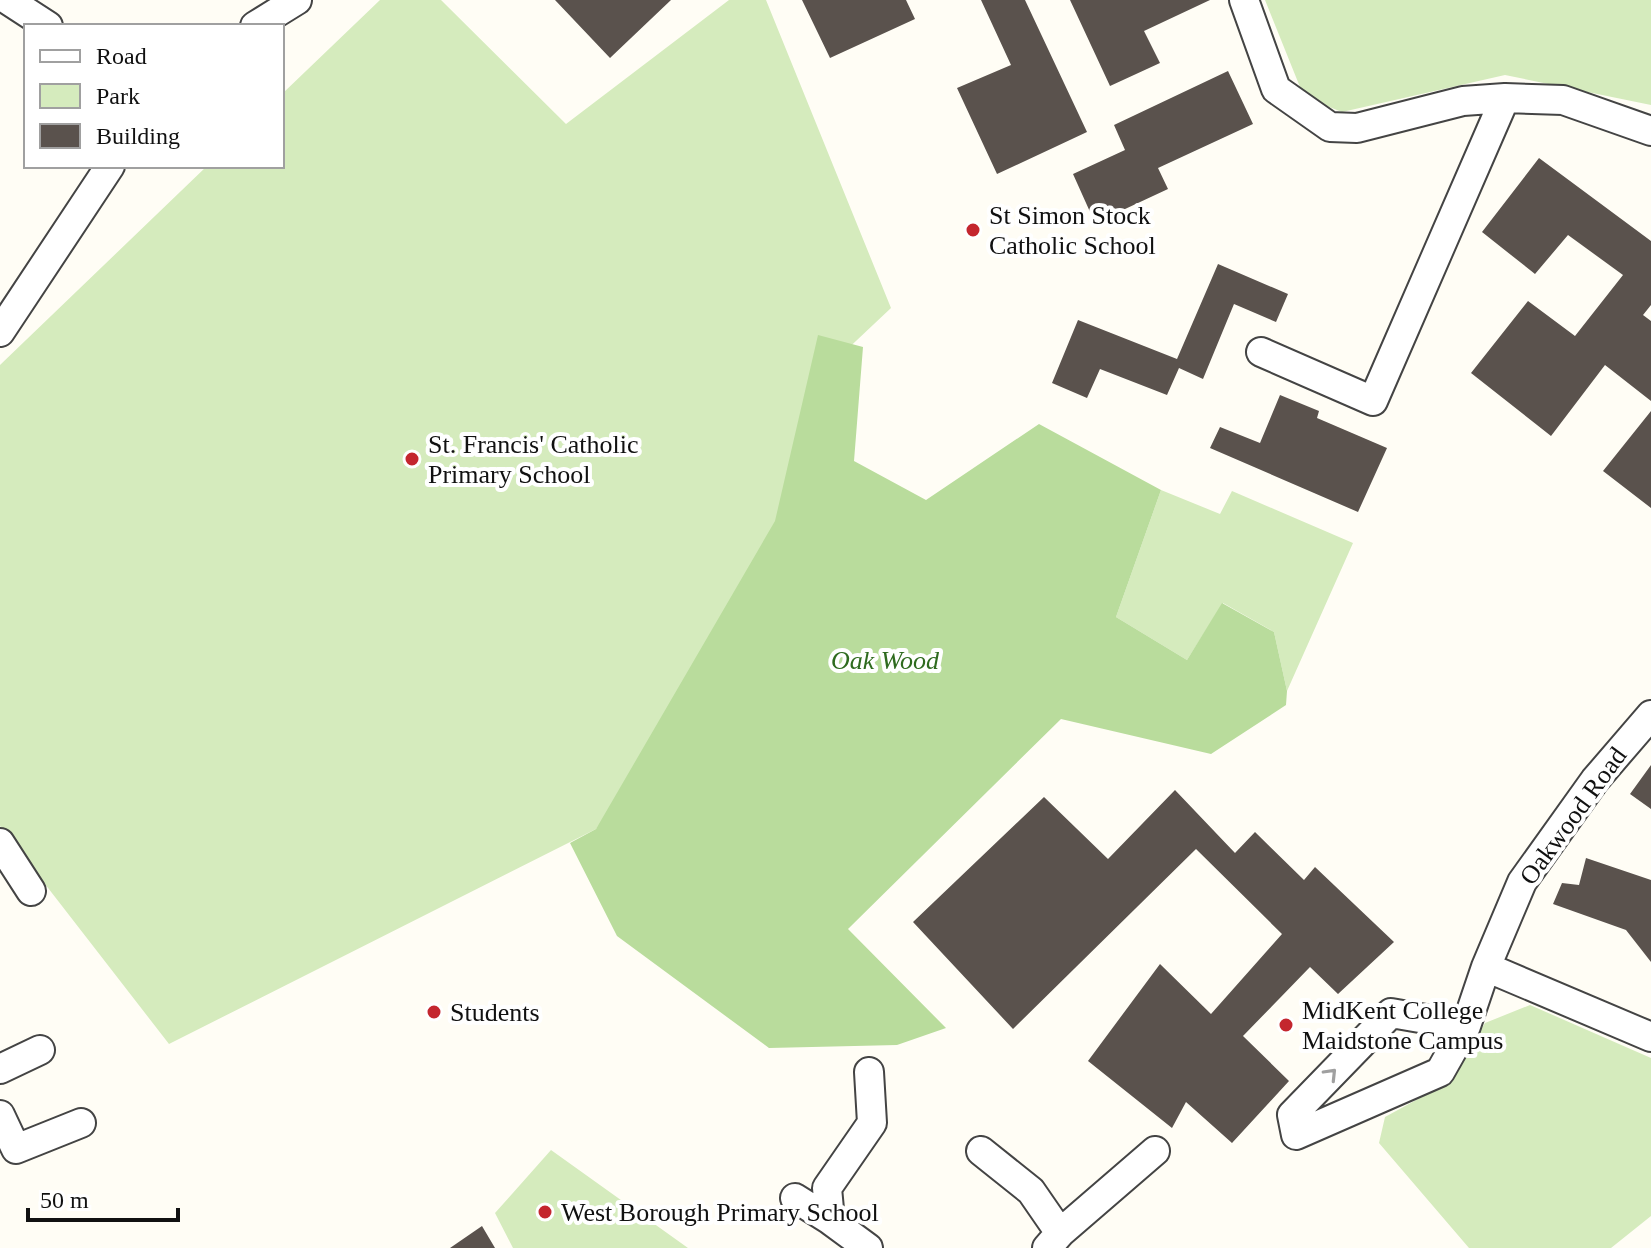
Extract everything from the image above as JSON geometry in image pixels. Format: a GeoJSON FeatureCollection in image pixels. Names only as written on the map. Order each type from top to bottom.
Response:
{"type":"FeatureCollection","features":[{"type":"Feature","properties":{"kind":"street"},"geometry":{"type":"LineString","coordinates":[[8,0],[45,24]]}},
{"type":"Feature","properties":{"kind":"street"},"geometry":{"type":"LineString","coordinates":[[258,24],[297,0]]}},
{"type":"Feature","properties":{"kind":"street"},"geometry":{"type":"LineString","coordinates":[[1244,0],[1276,89],[1330,127],[1357,128],[1463,101],[1505,98],[1563,100],[1651,131]]}},
{"type":"Feature","properties":{"kind":"street"},"geometry":{"type":"LineString","coordinates":[[1261,352],[1373,401],[1505,98]]}},
{"type":"Feature","properties":{"kind":"street"},"geometry":{"type":"LineString","coordinates":[[0,332],[109,168]]}},
{"type":"Feature","properties":{"kind":"street","name":"Oakwood Road"},"geometry":{"type":"LineString","coordinates":[[1466,1026],[1391,1013],[1292,1115],[1296,1135],[1440,1072],[1466,1026],[1486,967],[1522,882],[1595,780],[1651,715]]}},
{"type":"Feature","properties":{"kind":"street"},"geometry":{"type":"LineString","coordinates":[[0,843],[31,891]]}},
{"type":"Feature","properties":{"kind":"street"},"geometry":{"type":"LineString","coordinates":[[1486,967],[1651,1037]]}},
{"type":"Feature","properties":{"kind":"street"},"geometry":{"type":"LineString","coordinates":[[0,1069],[40,1050]]}},
{"type":"Feature","properties":{"kind":"street"},"geometry":{"type":"LineString","coordinates":[[830,1220],[827,1188],[872,1123],[869,1072]]}},
{"type":"Feature","properties":{"kind":"street"},"geometry":{"type":"LineString","coordinates":[[0,1115],[16,1149],[81,1123]]}},
{"type":"Feature","properties":{"kind":"street"},"geometry":{"type":"LineString","coordinates":[[981,1151],[1031,1191],[1054,1240],[1155,1151]]}},
{"type":"Feature","properties":{"kind":"street"},"geometry":{"type":"LineString","coordinates":[[795,1198],[868,1248]]}},
{"type":"Feature","properties":{"kind":"green space","name":"St. Francis' Catholic Primary School"},"geometry":{"type":"Polygon","coordinates":[[[380,0],[441,0],[566,124],[729,0],[766,0],[891,308],[839,357],[811,554],[596,829],[169,1044],[0,826],[0,365],[205,168],[284,168],[284,92],[380,0]]]}},
{"type":"Feature","properties":{"kind":"green space"},"geometry":{"type":"Polygon","coordinates":[[[1265,0],[1651,0],[1651,105],[1505,75],[1342,112],[1304,97],[1265,0]]]}},
{"type":"Feature","properties":{"kind":"green space","name":"Oak Wood"},"geometry":{"type":"Polygon","coordinates":[[[818,335],[863,347],[854,461],[926,500],[1039,424],[1161,490],[1116,617],[1187,660],[1222,603],[1274,632],[1287,691],[1286,705],[1211,754],[1061,719],[848,929],[946,1028],[897,1045],[769,1048],[617,936],[570,843],[596,829],[775,521],[818,335]]]}},
{"type":"Feature","properties":{"kind":"green space"},"geometry":{"type":"Polygon","coordinates":[[[1161,490],[1220,514],[1232,491],[1353,543],[1287,691],[1274,632],[1223,603],[1187,660],[1116,617],[1161,490]]]}},
{"type":"Feature","properties":{"kind":"green space"},"geometry":{"type":"Polygon","coordinates":[[[1530,1005],[1651,1058],[1651,1216],[1611,1248],[1469,1248],[1379,1143],[1385,1117],[1440,1087],[1466,1055],[1485,1023],[1530,1005]]]}},
{"type":"Feature","properties":{"kind":"green space"},"geometry":{"type":"Polygon","coordinates":[[[551,1150],[688,1248],[513,1248],[495,1213],[551,1150]]]}},
{"type":"Feature","properties":{"kind":"building"},"geometry":{"type":"Polygon","coordinates":[[[555,0],[671,0],[610,58],[555,0]]]}},
{"type":"Feature","properties":{"kind":"building"},"geometry":{"type":"Polygon","coordinates":[[[802,0],[906,0],[915,19],[830,58],[802,0]]]}},
{"type":"Feature","properties":{"kind":"building"},"geometry":{"type":"Polygon","coordinates":[[[981,0],[1025,0],[1087,132],[997,174],[957,88],[1011,65],[981,0]]]}},
{"type":"Feature","properties":{"kind":"building"},"geometry":{"type":"Polygon","coordinates":[[[1070,0],[1210,0],[1144,31],[1160,63],[1110,86],[1070,0]]]}},
{"type":"Feature","properties":{"kind":"building"},"geometry":{"type":"Polygon","coordinates":[[[1228,71],[1253,124],[1158,168],[1168,189],[1095,223],[1073,174],[1125,150],[1114,125],[1228,71]]]}},
{"type":"Feature","properties":{"kind":"building"},"geometry":{"type":"Polygon","coordinates":[[[1539,158],[1651,241],[1651,305],[1643,315],[1651,321],[1651,401],[1605,365],[1551,436],[1471,373],[1528,301],[1575,336],[1623,275],[1568,235],[1535,274],[1482,232],[1539,158]]]}},
{"type":"Feature","properties":{"kind":"building"},"geometry":{"type":"Polygon","coordinates":[[[1218,264],[1288,294],[1276,322],[1234,304],[1203,379],[1179,368],[1167,395],[1100,369],[1087,398],[1052,383],[1078,320],[1177,359],[1218,264]]]}},
{"type":"Feature","properties":{"kind":"building"},"geometry":{"type":"Polygon","coordinates":[[[1280,395],[1319,411],[1317,418],[1387,448],[1358,512],[1210,448],[1220,427],[1260,443],[1280,395]]]}},
{"type":"Feature","properties":{"kind":"building"},"geometry":{"type":"Polygon","coordinates":[[[1651,411],[1651,508],[1603,471],[1651,411]]]}},
{"type":"Feature","properties":{"kind":"building"},"geometry":{"type":"Polygon","coordinates":[[[1651,765],[1651,809],[1630,794],[1651,765]]]}},
{"type":"Feature","properties":{"kind":"building"},"geometry":{"type":"Polygon","coordinates":[[[1175,790],[1235,853],[1255,832],[1304,880],[1315,867],[1394,942],[1338,994],[1310,967],[1243,1036],[1289,1081],[1232,1143],[1186,1102],[1172,1128],[1088,1061],[1160,964],[1211,1014],[1282,934],[1196,849],[1013,1029],[913,922],[1044,797],[1108,859],[1175,790]]]}},
{"type":"Feature","properties":{"kind":"building"},"geometry":{"type":"Polygon","coordinates":[[[1586,858],[1651,880],[1651,962],[1626,930],[1553,904],[1562,883],[1579,885],[1586,858]]]}},
{"type":"Feature","properties":{"kind":"building"},"geometry":{"type":"Polygon","coordinates":[[[482,1226],[495,1248],[450,1248],[482,1226]]]}},
{"type":"Feature","properties":{"kind":"place","name":"St Simon Stock Catholic School"},"geometry":{"type":"Point","coordinates":[973,230]}},
{"type":"Feature","properties":{"kind":"place","name":"St. Francis' Catholic Primary School"},"geometry":{"type":"Point","coordinates":[412,459]}},
{"type":"Feature","properties":{"kind":"place","name":"Students"},"geometry":{"type":"Point","coordinates":[434,1012]}},
{"type":"Feature","properties":{"kind":"place","name":"MidKent College Maidstone Campus"},"geometry":{"type":"Point","coordinates":[1286,1025]}},
{"type":"Feature","properties":{"kind":"place","name":"West Borough Primary School"},"geometry":{"type":"Point","coordinates":[545,1212]}}]}
